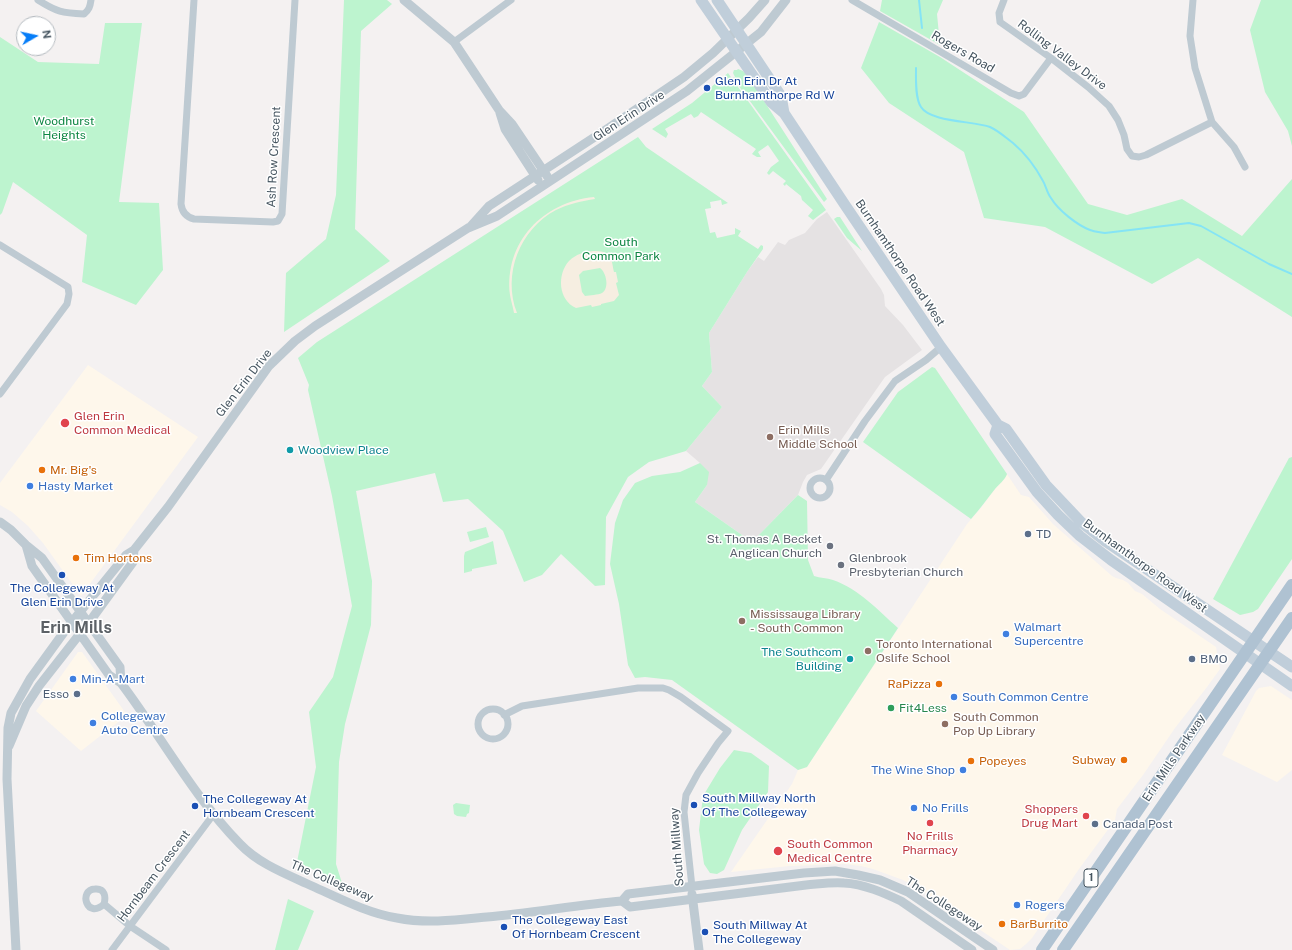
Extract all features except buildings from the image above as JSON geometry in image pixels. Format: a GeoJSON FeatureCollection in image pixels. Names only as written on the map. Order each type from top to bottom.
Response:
{"type":"FeatureCollection","features":[{"type":"Feature","properties":{"kind":"main road","name":"Burnhamthorpe Road West"},"geometry":{"type":"LineString","coordinates":[[701,0],[771,102],[784,113],[941,347],[998,425],[1006,429],[1046,485],[1067,508],[1090,529],[1116,549],[1292,667]]}},
{"type":"Feature","properties":{"kind":"main road","name":"Burnhamthorpe Road West"},"geometry":{"type":"LineString","coordinates":[[717,0],[781,96],[784,113]]}},
{"type":"Feature","properties":{"kind":"main road","name":"Burnhamthorpe Road West"},"geometry":{"type":"LineString","coordinates":[[998,425],[995,434],[1014,462],[1037,492],[1068,526],[1111,560],[1292,686]]}},
{"type":"Feature","properties":{"kind":"main road","name":"Erin Mills Parkway"},"geometry":{"type":"LineString","coordinates":[[1042,950],[1292,585]]}},
{"type":"Feature","properties":{"kind":"main road","name":"Erin Mills Parkway"},"geometry":{"type":"LineString","coordinates":[[1063,950],[1292,618]]}},
{"type":"Feature","properties":{"kind":"street"},"geometry":{"type":"LineString","coordinates":[[38,0],[53,10],[64,13],[84,14],[88,11],[91,0]]}},
{"type":"Feature","properties":{"kind":"street","name":"Ash Row Crescent"},"geometry":{"type":"LineString","coordinates":[[194,0],[181,204],[182,210],[186,216],[194,219],[273,222],[278,221],[282,214],[295,0]]}},
{"type":"Feature","properties":{"kind":"street"},"geometry":{"type":"LineString","coordinates":[[404,0],[454,42],[499,110],[512,124],[551,182]]}},
{"type":"Feature","properties":{"kind":"street"},"geometry":{"type":"LineString","coordinates":[[454,42],[511,0]]}},
{"type":"Feature","properties":{"kind":"street","name":"Glen Erin Drive"},"geometry":{"type":"LineString","coordinates":[[468,228],[489,206],[668,88],[713,53],[765,0]]}},
{"type":"Feature","properties":{"kind":"street","name":"Glen Erin Drive"},"geometry":{"type":"LineString","coordinates":[[16,950],[8,793],[8,728],[11,713],[30,679],[72,622],[126,555],[134,550],[176,497],[269,366],[295,341],[311,330],[468,228],[497,216],[551,182],[674,101],[761,32],[786,0]]}},
{"type":"Feature","properties":{"kind":"street","name":"Rogers Road"},"geometry":{"type":"LineString","coordinates":[[852,0],[1011,93],[1019,96],[1024,94],[1051,58]]}},
{"type":"Feature","properties":{"kind":"street","name":"Rolling Valley Drive"},"geometry":{"type":"LineString","coordinates":[[1004,0],[999,12],[1000,22],[1088,86],[1109,106],[1118,120],[1124,135],[1127,149],[1132,156],[1139,157],[1146,155],[1212,122]]}},
{"type":"Feature","properties":{"kind":"street"},"geometry":{"type":"LineString","coordinates":[[1193,0],[1190,36],[1195,68],[1212,122],[1234,147],[1245,167]]}},
{"type":"Feature","properties":{"kind":"street"},"geometry":{"type":"LineString","coordinates":[[499,110],[505,129],[542,187]]}},
{"type":"Feature","properties":{"kind":"street"},"geometry":{"type":"LineString","coordinates":[[0,245],[68,288],[67,304],[0,394]]}},
{"type":"Feature","properties":{"kind":"street"},"geometry":{"type":"LineString","coordinates":[[826,480],[865,421],[895,381],[926,360],[941,347]]}},
{"type":"Feature","properties":{"kind":"street","name":"The Collegeway"},"geometry":{"type":"LineString","coordinates":[[0,522],[16,534],[26,545],[42,558],[120,667],[121,683]]}},
{"type":"Feature","properties":{"kind":"street","name":"The Collegeway"},"geometry":{"type":"LineString","coordinates":[[26,545],[32,566],[80,634],[109,674],[121,683],[213,814],[240,844],[252,855],[265,863],[354,904],[396,918],[414,921],[451,921],[622,901],[628,894],[804,873],[835,871],[880,880],[908,892],[993,950]]}},
{"type":"Feature","properties":{"kind":"street","name":"Glen Erin Drive"},"geometry":{"type":"LineString","coordinates":[[8,747],[26,706],[39,686],[80,634],[133,562],[134,550]]}},
{"type":"Feature","properties":{"kind":"street","name":"South Millway"},"geometry":{"type":"LineString","coordinates":[[504,715],[522,706],[638,688],[663,688],[681,697],[728,731],[698,773],[686,795],[685,819],[699,950]]}},
{"type":"Feature","properties":{"kind":"street"},"geometry":{"type":"LineString","coordinates":[[496,710],[504,715],[508,723],[503,736],[494,739],[485,738],[478,726],[479,717],[486,711],[496,710]]}},
{"type":"Feature","properties":{"kind":"street","name":"Hornbeam Crescent"},"geometry":{"type":"LineString","coordinates":[[112,950],[213,814]]}},
{"type":"Feature","properties":{"kind":"street","name":"The Collegeway"},"geometry":{"type":"LineString","coordinates":[[622,901],[630,907],[826,883],[845,883],[889,895],[902,902],[972,950]]}},
{"type":"Feature","properties":{"kind":"street"},"geometry":{"type":"LineString","coordinates":[[104,904],[130,926],[166,950]]}},
{"type":"Feature","properties":{"kind":"shaded area"},"geometry":{"type":"Polygon","coordinates":[[[827,212],[881,289],[884,295],[885,306],[903,325],[922,350],[885,377],[821,469],[807,475],[798,495],[752,542],[695,502],[707,485],[700,463],[686,451],[722,407],[702,386],[712,372],[709,333],[758,257],[764,261],[778,242],[785,245],[789,240],[805,233],[817,219],[827,212]]]}},
{"type":"Feature","properties":{"kind":"shaded area"},"geometry":{"type":"Polygon","coordinates":[[[88,365],[198,437],[81,596],[43,543],[28,526],[12,512],[0,505],[0,483],[88,365]]]}},
{"type":"Feature","properties":{"kind":"shaded area"},"geometry":{"type":"Polygon","coordinates":[[[1007,474],[1021,495],[1029,497],[1053,524],[1112,576],[1128,583],[1135,591],[1142,594],[1160,609],[1216,647],[1220,669],[1175,728],[1143,775],[1117,809],[1115,820],[1079,869],[1032,938],[1020,949],[1010,950],[918,888],[903,880],[873,869],[844,864],[790,866],[731,872],[792,784],[798,770],[807,767],[967,524],[1007,474]]]}},
{"type":"Feature","properties":{"kind":"shaded area"},"geometry":{"type":"Polygon","coordinates":[[[78,652],[82,652],[127,715],[81,751],[36,711],[78,652]]]}},
{"type":"Feature","properties":{"kind":"shaded area"},"geometry":{"type":"Polygon","coordinates":[[[1271,686],[1292,700],[1292,770],[1277,782],[1222,755],[1256,691],[1259,688],[1271,686]]]}},
{"type":"Feature","properties":{"kind":"green space"},"geometry":{"type":"Polygon","coordinates":[[[344,0],[387,0],[392,4],[361,31],[355,229],[390,261],[284,332],[286,273],[326,239],[336,195],[344,0]]]}},
{"type":"Feature","properties":{"kind":"green space"},"geometry":{"type":"Polygon","coordinates":[[[882,0],[943,0],[937,14],[940,45],[880,11],[882,0]]]}},
{"type":"Feature","properties":{"kind":"green space"},"geometry":{"type":"Polygon","coordinates":[[[1261,0],[1292,0],[1292,146],[1288,131],[1265,92],[1250,30],[1261,0]]]}},
{"type":"Feature","properties":{"kind":"green space"},"geometry":{"type":"Polygon","coordinates":[[[879,22],[940,57],[1024,112],[1088,204],[1127,215],[1182,199],[1242,236],[1292,179],[1292,317],[1198,258],[1152,284],[1045,227],[984,218],[964,152],[889,103],[861,68],[879,22]]]}},
{"type":"Feature","properties":{"kind":"green space","name":"Woodhurst Heights"},"geometry":{"type":"Polygon","coordinates":[[[105,23],[142,23],[119,202],[159,203],[163,270],[136,305],[82,282],[87,235],[13,182],[0,215],[0,37],[16,48],[16,56],[29,56],[38,62],[99,64],[105,23]]]}},
{"type":"Feature","properties":{"kind":"green space"},"geometry":{"type":"Polygon","coordinates":[[[738,69],[743,71],[748,76],[827,199],[824,202],[733,78],[735,77],[733,73],[734,70],[738,69]]]}},
{"type":"Feature","properties":{"kind":"green space"},"geometry":{"type":"Polygon","coordinates":[[[728,73],[826,210],[813,220],[808,216],[813,210],[802,200],[801,196],[786,184],[785,186],[783,184],[786,181],[773,171],[769,175],[767,173],[771,167],[779,161],[768,145],[758,152],[761,157],[757,157],[752,154],[756,149],[701,112],[694,118],[691,114],[665,129],[668,134],[666,138],[652,129],[692,103],[728,73]]]}},
{"type":"Feature","properties":{"kind":"green space","name":"South Common Park"},"geometry":{"type":"Polygon","coordinates":[[[638,137],[646,147],[728,203],[722,205],[721,200],[710,202],[711,208],[705,209],[710,233],[715,232],[717,238],[735,234],[735,228],[741,231],[738,236],[758,249],[761,245],[763,246],[763,249],[709,333],[712,372],[702,386],[722,407],[686,451],[649,462],[628,477],[606,517],[605,585],[595,586],[561,554],[542,575],[524,582],[503,531],[468,499],[443,502],[435,473],[356,491],[372,581],[371,625],[345,724],[339,762],[336,864],[342,883],[297,862],[316,767],[309,712],[333,677],[352,606],[332,496],[308,390],[309,385],[298,358],[317,342],[638,137]]]}},
{"type":"Feature","properties":{"kind":"green space"},"geometry":{"type":"Polygon","coordinates":[[[840,217],[862,251],[847,238],[834,219],[840,217]]]}},
{"type":"Feature","properties":{"kind":"green space"},"geometry":{"type":"Polygon","coordinates":[[[932,367],[935,368],[1007,474],[971,519],[863,442],[898,392],[932,367]]]}},
{"type":"Feature","properties":{"kind":"green space"},"geometry":{"type":"Polygon","coordinates":[[[1292,457],[1292,559],[1258,609],[1253,612],[1240,615],[1213,599],[1289,458],[1292,457]]]}},
{"type":"Feature","properties":{"kind":"green space"},"geometry":{"type":"Polygon","coordinates":[[[700,463],[709,472],[707,485],[695,502],[752,542],[798,495],[807,501],[808,560],[814,576],[833,580],[860,594],[898,628],[807,767],[798,770],[672,680],[645,677],[635,678],[628,665],[619,604],[610,564],[615,523],[623,500],[635,483],[652,476],[680,472],[700,463]]]}},
{"type":"Feature","properties":{"kind":"green space"},"geometry":{"type":"Polygon","coordinates":[[[486,527],[489,537],[470,542],[467,532],[486,527]]]}},
{"type":"Feature","properties":{"kind":"green space"},"geometry":{"type":"Polygon","coordinates":[[[493,541],[497,564],[472,569],[472,571],[464,573],[465,552],[493,541]]]}},
{"type":"Feature","properties":{"kind":"green space"},"geometry":{"type":"Polygon","coordinates":[[[734,750],[751,753],[769,766],[768,792],[742,830],[724,870],[717,874],[710,873],[704,864],[699,830],[703,796],[720,768],[734,750]]]}},
{"type":"Feature","properties":{"kind":"green space"},"geometry":{"type":"Polygon","coordinates":[[[456,803],[470,805],[469,813],[466,817],[457,816],[454,814],[453,805],[456,803]]]}},
{"type":"Feature","properties":{"kind":"green space"},"geometry":{"type":"Polygon","coordinates":[[[288,899],[314,911],[298,950],[275,950],[288,899]]]}},
{"type":"Feature","properties":{"kind":"sand"},"geometry":{"type":"Polygon","coordinates":[[[594,197],[595,199],[565,206],[543,218],[524,241],[517,254],[513,268],[513,298],[517,313],[514,313],[510,295],[510,276],[513,258],[520,242],[543,216],[576,200],[594,197]]]}},
{"type":"Feature","properties":{"kind":"sand"},"geometry":{"type":"Polygon","coordinates":[[[593,251],[607,253],[611,258],[614,272],[616,272],[618,282],[616,283],[619,295],[614,301],[601,305],[576,308],[570,304],[563,293],[561,286],[562,273],[565,266],[574,257],[593,251]],[[600,268],[583,271],[579,275],[582,292],[585,296],[600,294],[606,288],[606,280],[600,268]]]}},
{"type":"Feature","properties":{"kind":"waterway"},"geometry":{"type":"LineString","coordinates":[[919,0],[922,28]]}},
{"type":"Feature","properties":{"kind":"waterway"},"geometry":{"type":"LineString","coordinates":[[916,68],[916,88],[918,99],[921,107],[926,112],[933,116],[990,127],[1013,143],[1022,151],[1037,170],[1054,203],[1068,217],[1079,225],[1092,231],[1105,233],[1189,223],[1201,226],[1269,264],[1292,274]]}},
{"type":"Feature","properties":{"kind":"place","name":"Glen Erin Dr At Burnhamthorpe Rd W"},"geometry":{"type":"Point","coordinates":[707,88]}},
{"type":"Feature","properties":{"kind":"place","name":"Glen Erin Common Medical"},"geometry":{"type":"Point","coordinates":[65,423]}},
{"type":"Feature","properties":{"kind":"place","name":"Erin Mills Middle School"},"geometry":{"type":"Point","coordinates":[770,437]}},
{"type":"Feature","properties":{"kind":"place","name":"Woodview Place"},"geometry":{"type":"Point","coordinates":[290,450]}},
{"type":"Feature","properties":{"kind":"place","name":"Mr. Big's"},"geometry":{"type":"Point","coordinates":[42,470]}},
{"type":"Feature","properties":{"kind":"place","name":"Hasty Market"},"geometry":{"type":"Point","coordinates":[30,486]}},
{"type":"Feature","properties":{"kind":"place","name":"TD"},"geometry":{"type":"Point","coordinates":[1028,534]}},
{"type":"Feature","properties":{"kind":"place","name":"St. Thomas A Becket Anglican Church"},"geometry":{"type":"Point","coordinates":[830,546]}},
{"type":"Feature","properties":{"kind":"place","name":"Tim Hortons"},"geometry":{"type":"Point","coordinates":[76,558]}},
{"type":"Feature","properties":{"kind":"place","name":"Glenbrook Presbyterian Church"},"geometry":{"type":"Point","coordinates":[841,565]}},
{"type":"Feature","properties":{"kind":"place","name":"The Collegeway At Glen Erin Drive"},"geometry":{"type":"Point","coordinates":[62,575]}},
{"type":"Feature","properties":{"kind":"place","name":"Mississauga Library - South Common"},"geometry":{"type":"Point","coordinates":[742,621]}},
{"type":"Feature","properties":{"kind":"place","name":"Walmart Supercentre"},"geometry":{"type":"Point","coordinates":[1006,634]}},
{"type":"Feature","properties":{"kind":"place","name":"Toronto International Oslife School"},"geometry":{"type":"Point","coordinates":[868,651]}},
{"type":"Feature","properties":{"kind":"place","name":"The Southcom Building"},"geometry":{"type":"Point","coordinates":[850,659]}},
{"type":"Feature","properties":{"kind":"place","name":"BMO"},"geometry":{"type":"Point","coordinates":[1192,659]}},
{"type":"Feature","properties":{"kind":"place","name":"Min-A-Mart"},"geometry":{"type":"Point","coordinates":[73,679]}},
{"type":"Feature","properties":{"kind":"place","name":"RaPizza"},"geometry":{"type":"Point","coordinates":[939,684]}},
{"type":"Feature","properties":{"kind":"place","name":"Esso"},"geometry":{"type":"Point","coordinates":[77,694]}},
{"type":"Feature","properties":{"kind":"place","name":"South Common Centre"},"geometry":{"type":"Point","coordinates":[954,697]}},
{"type":"Feature","properties":{"kind":"place","name":"Fit4Less"},"geometry":{"type":"Point","coordinates":[891,708]}},
{"type":"Feature","properties":{"kind":"place","name":"Collegeway Auto Centre"},"geometry":{"type":"Point","coordinates":[93,723]}},
{"type":"Feature","properties":{"kind":"place","name":"South Common Pop Up Library"},"geometry":{"type":"Point","coordinates":[945,724]}},
{"type":"Feature","properties":{"kind":"place","name":"Subway"},"geometry":{"type":"Point","coordinates":[1124,760]}},
{"type":"Feature","properties":{"kind":"place","name":"Popeyes"},"geometry":{"type":"Point","coordinates":[971,761]}},
{"type":"Feature","properties":{"kind":"place","name":"The Wine Shop"},"geometry":{"type":"Point","coordinates":[963,770]}},
{"type":"Feature","properties":{"kind":"place","name":"South Millway North Of The Collegeway"},"geometry":{"type":"Point","coordinates":[694,805]}},
{"type":"Feature","properties":{"kind":"place","name":"The Collegeway At Hornbeam Crescent"},"geometry":{"type":"Point","coordinates":[195,806]}},
{"type":"Feature","properties":{"kind":"place","name":"No Frills"},"geometry":{"type":"Point","coordinates":[914,808]}},
{"type":"Feature","properties":{"kind":"place","name":"Shoppers Drug Mart"},"geometry":{"type":"Point","coordinates":[1086,816]}},
{"type":"Feature","properties":{"kind":"place","name":"No Frills Pharmacy"},"geometry":{"type":"Point","coordinates":[930,823]}},
{"type":"Feature","properties":{"kind":"place","name":"Canada Post"},"geometry":{"type":"Point","coordinates":[1095,824]}},
{"type":"Feature","properties":{"kind":"place","name":"South Common Medical Centre"},"geometry":{"type":"Point","coordinates":[778,851]}},
{"type":"Feature","properties":{"kind":"place","name":"Rogers"},"geometry":{"type":"Point","coordinates":[1017,905]}},
{"type":"Feature","properties":{"kind":"place","name":"BarBurrito"},"geometry":{"type":"Point","coordinates":[1002,924]}},
{"type":"Feature","properties":{"kind":"place","name":"The Collegeway East Of Hornbeam Crescent"},"geometry":{"type":"Point","coordinates":[504,927]}},
{"type":"Feature","properties":{"kind":"place","name":"South Millway At The Collegeway"},"geometry":{"type":"Point","coordinates":[705,932]}},
{"type":"Feature","properties":{"kind":"district","name":"Erin Mills"},"geometry":{"type":"Point","coordinates":[76,628]}}]}
